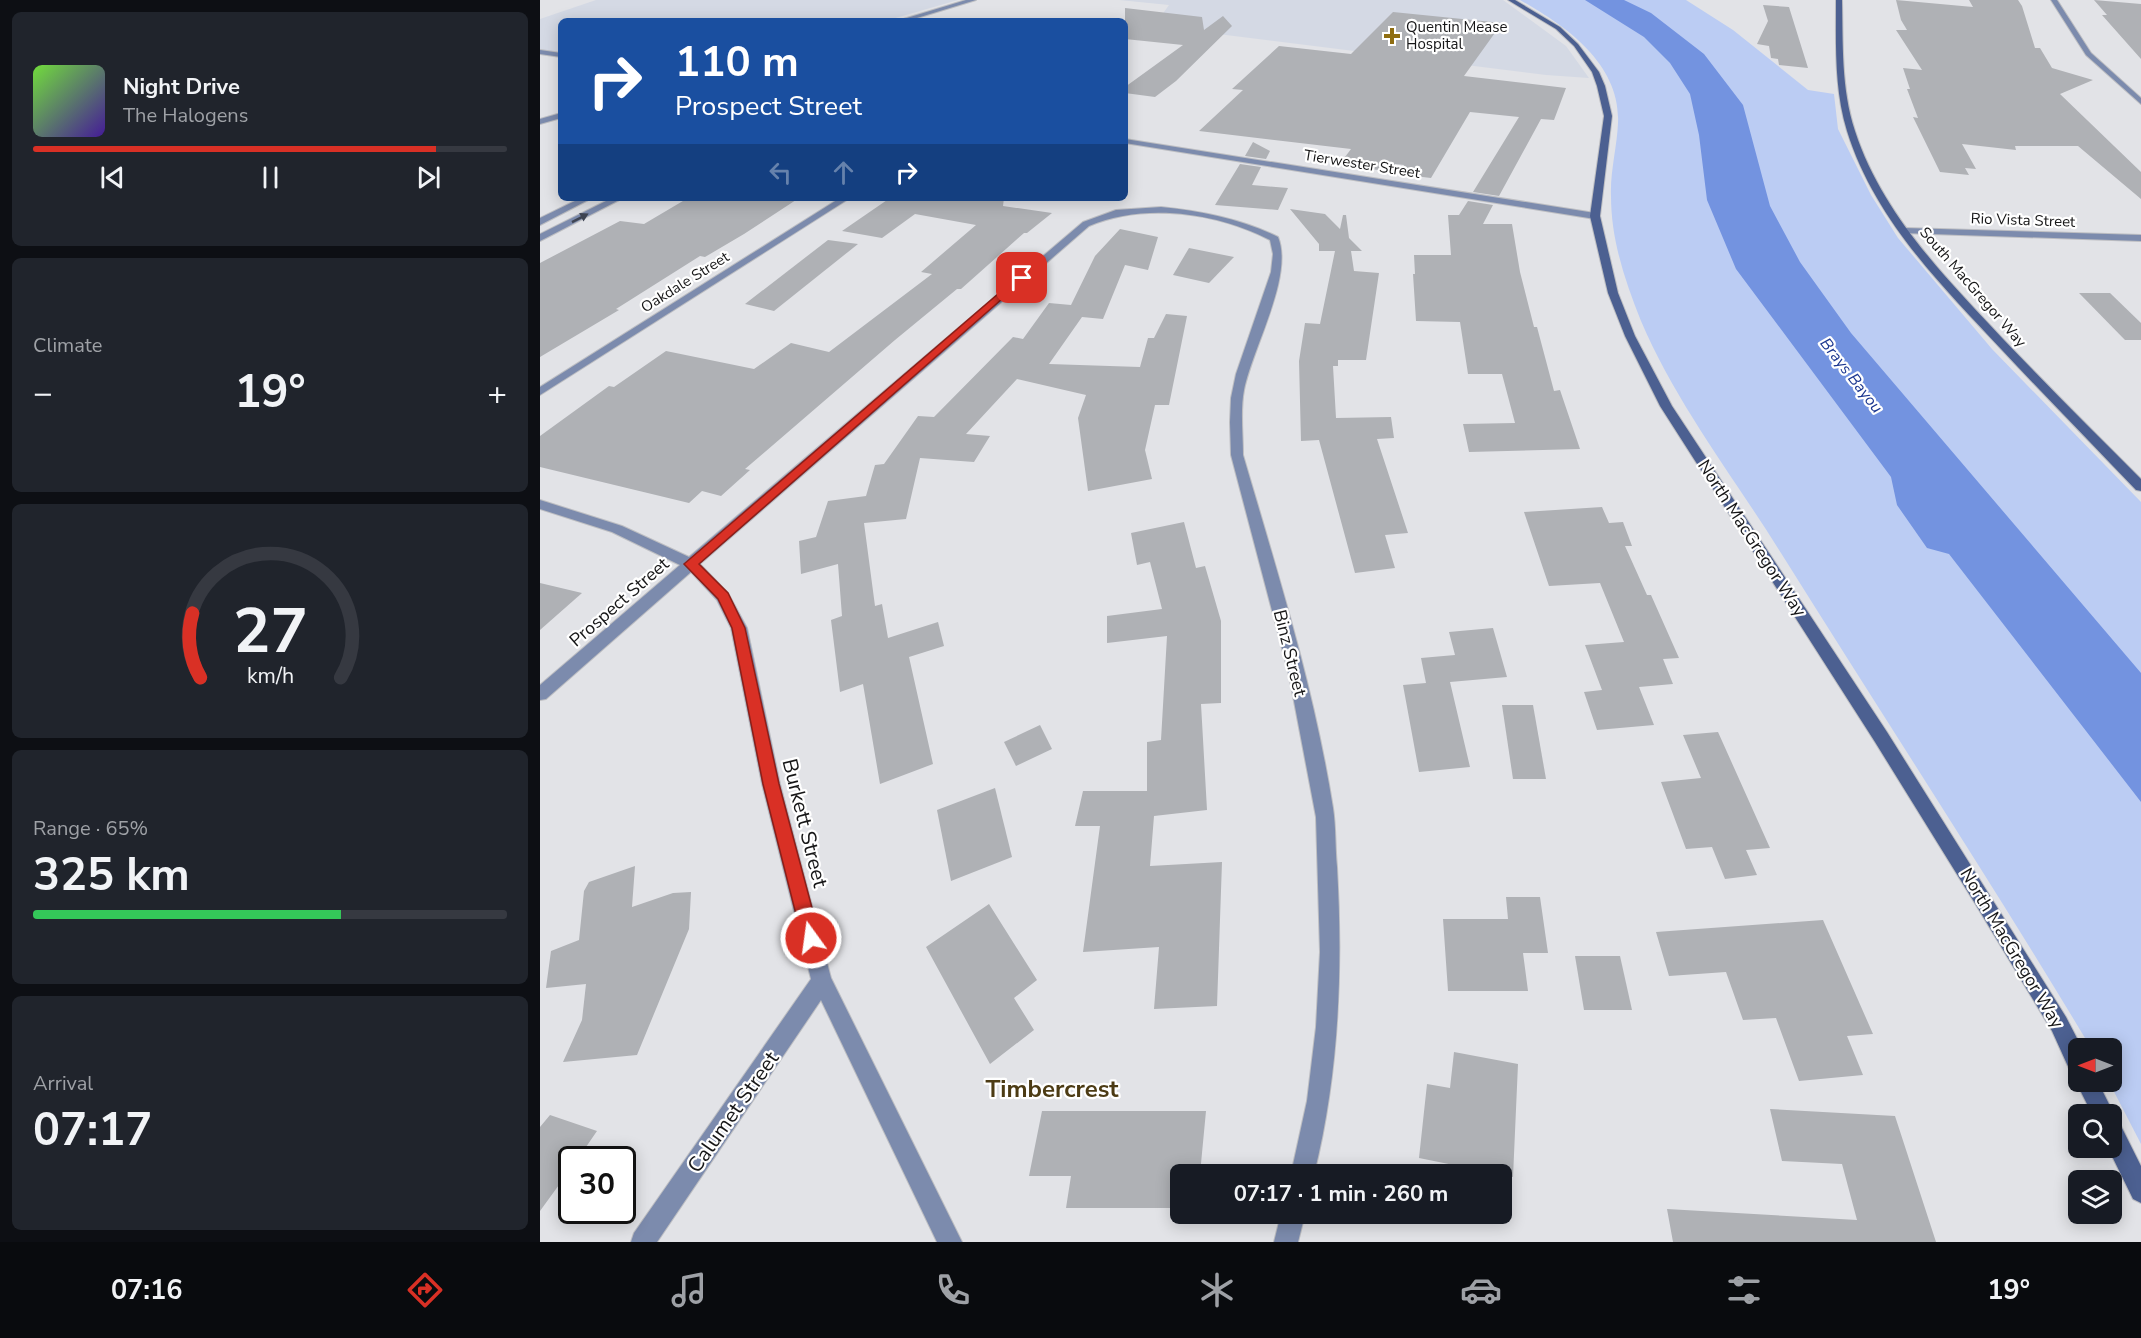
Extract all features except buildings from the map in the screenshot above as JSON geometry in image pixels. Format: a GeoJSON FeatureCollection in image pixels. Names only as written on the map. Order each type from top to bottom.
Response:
{"type":"FeatureCollection","features":[{"type":"Feature","properties":{"kind":"main road","name":"North MacGregor Way"},"geometry":{"type":"LineString","coordinates":[[1511,0],[1558,28],[1576,45],[1595,72],[1601,86],[1608,116],[1595,216],[1612,293],[1630,336],[1666,406],[1874,726],[2059,1024],[2068,1042]]}},
{"type":"Feature","properties":{"kind":"main road","name":"South MacGregor Way"},"geometry":{"type":"LineString","coordinates":[[1839,0],[1842,87],[1851,131],[1871,180],[1905,231],[1957,295],[2141,487]]}},
{"type":"Feature","properties":{"kind":"main road"},"geometry":{"type":"LineString","coordinates":[[2122,1152],[2141,1191]]}},
{"type":"Feature","properties":{"kind":"street"},"geometry":{"type":"LineString","coordinates":[[910,18],[972,0]]}},
{"type":"Feature","properties":{"kind":"street"},"geometry":{"type":"LineString","coordinates":[[2054,0],[2088,54],[2141,102]]}},
{"type":"Feature","properties":{"kind":"street"},"geometry":{"type":"LineString","coordinates":[[540,52],[558,55]]}},
{"type":"Feature","properties":{"kind":"street"},"geometry":{"type":"LineString","coordinates":[[2129,91],[2141,92]]}},
{"type":"Feature","properties":{"kind":"street"},"geometry":{"type":"LineString","coordinates":[[540,122],[558,116]]}},
{"type":"Feature","properties":{"kind":"street","name":"Tierwester Street"},"geometry":{"type":"LineString","coordinates":[[1128,141],[1595,216]]}},
{"type":"Feature","properties":{"kind":"street"},"geometry":{"type":"LineString","coordinates":[[540,222],[582,201]]}},
{"type":"Feature","properties":{"kind":"street"},"geometry":{"type":"LineString","coordinates":[[540,238],[613,201]]}},
{"type":"Feature","properties":{"kind":"street","name":"Oakdale Street"},"geometry":{"type":"LineString","coordinates":[[540,392],[841,201]]}},
{"type":"Feature","properties":{"kind":"street","name":"Prospect Street"},"geometry":{"type":"LineString","coordinates":[[540,694],[1074,233],[1093,221],[1115,212],[1153,208],[1179,211]]}},
{"type":"Feature","properties":{"kind":"street","name":"Binz Street"},"geometry":{"type":"LineString","coordinates":[[1179,211],[1240,224],[1262,232],[1275,238],[1278,248],[1276,270],[1238,390],[1236,425],[1237,455],[1295,663],[1324,810],[1330,926],[1329,1006],[1316,1127],[1306,1164]]}},
{"type":"Feature","properties":{"kind":"street","name":"Rio Vista Street"},"geometry":{"type":"LineString","coordinates":[[1905,231],[2141,238]]}},
{"type":"Feature","properties":{"kind":"street","name":"Burkett Street"},"geometry":{"type":"LineString","coordinates":[[540,504],[617,529],[691,564],[723,597],[738,628],[771,784],[822,981],[950,1242]]}},
{"type":"Feature","properties":{"kind":"street","name":"Calumet Street"},"geometry":{"type":"LineString","coordinates":[[643,1242],[822,981]]}},
{"type":"Feature","properties":{"kind":"street"},"geometry":{"type":"LineString","coordinates":[[1286,1242],[1290,1224]]}},
{"type":"Feature","properties":{"kind":"shaded area"},"geometry":{"type":"Polygon","coordinates":[[[596,0],[958,0],[895,18],[558,18],[558,53],[540,50],[540,19],[596,0]]]}},
{"type":"Feature","properties":{"kind":"shaded area","name":"Quentin Mease Hospital"},"geometry":{"type":"Polygon","coordinates":[[[1119,0],[1503,0],[1566,46],[1589,78],[1546,75],[1154,26],[1169,5],[1119,0]]]}},
{"type":"Feature","properties":{"kind":"shaded area"},"geometry":{"type":"Polygon","coordinates":[[[1520,0],[1686,0],[1733,30],[1808,90],[1834,94],[1838,129],[1871,195],[1898,238],[1992,349],[2141,502],[2141,1144],[2114,1092],[2122,1092],[2122,1038],[2085,1038],[1781,553],[1706,440],[1655,352],[1624,275],[1613,228],[1611,187],[1618,123],[1616,102],[1610,82],[1600,65],[1572,34],[1520,0]]]}},
{"type":"Feature","properties":{"kind":"water","name":"Brays Bayou"},"geometry":{"type":"Polygon","coordinates":[[[1585,0],[1624,0],[1651,13],[1704,54],[1743,105],[1770,206],[1800,262],[1851,333],[2141,673],[2141,802],[1949,554],[1927,548],[1897,505],[1891,477],[1736,269],[1707,200],[1699,135],[1690,94],[1670,63],[1644,37],[1585,0]]]}},
{"type":"Feature","properties":{"kind":"place","name":"Quentin Mease Hospital"},"geometry":{"type":"Point","coordinates":[1392,36]}},
{"type":"Feature","properties":{"kind":"district","name":"Timbercrest"},"geometry":{"type":"Point","coordinates":[1052,1089]}},
{"type":"Feature","properties":{"kind":"route"},"geometry":{"type":"LineString","coordinates":[[811,938],[771,784],[738,628],[723,597],[691,564],[1022,278]]}}]}
